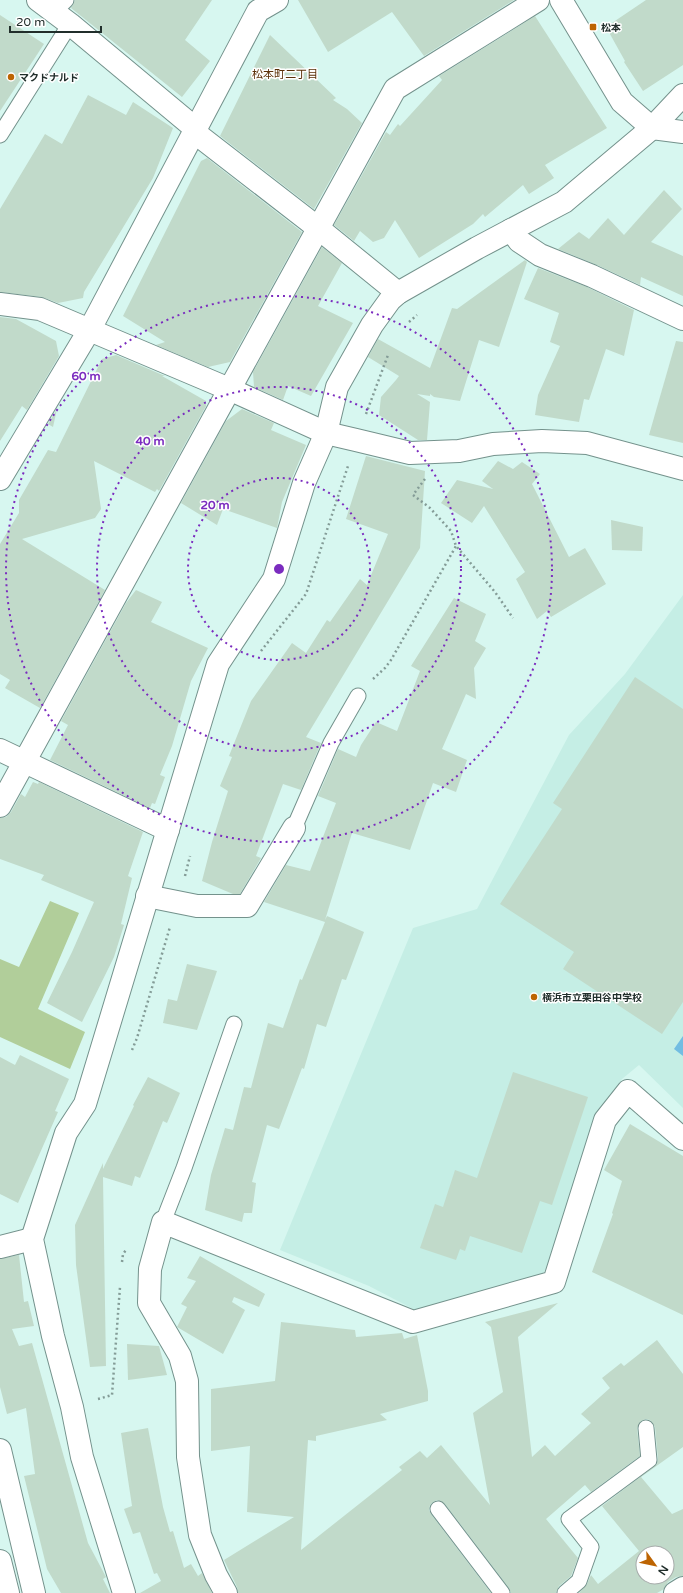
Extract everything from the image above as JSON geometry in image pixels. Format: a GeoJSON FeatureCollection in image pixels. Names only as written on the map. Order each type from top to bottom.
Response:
{"type":"FeatureCollection","features":[{"type":"Feature","properties":{"kind":"street"},"geometry":{"type":"LineString","coordinates":[[0,479],[90,329],[258,11],[277,0]]}},
{"type":"Feature","properties":{"kind":"street"},"geometry":{"type":"LineString","coordinates":[[0,806],[395,89],[538,0]]}},
{"type":"Feature","properties":{"kind":"street"},"geometry":{"type":"LineString","coordinates":[[561,0],[622,102],[652,128],[683,132]]}},
{"type":"Feature","properties":{"kind":"street"},"geometry":{"type":"LineString","coordinates":[[57,9],[195,130],[398,293]]}},
{"type":"Feature","properties":{"kind":"street"},"geometry":{"type":"LineString","coordinates":[[124,1593],[82,1457],[72,1407],[52,1336],[32,1239],[66,1133],[84,1104],[218,664],[274,579],[304,483],[326,433],[338,387],[372,325],[390,300],[398,293],[564,202],[652,128],[683,95]]}},
{"type":"Feature","properties":{"kind":"street"},"geometry":{"type":"LineString","coordinates":[[512,230],[518,241],[540,255],[592,276],[683,319]]}},
{"type":"Feature","properties":{"kind":"street"},"geometry":{"type":"LineString","coordinates":[[0,304],[40,309],[229,389],[326,433],[410,453],[459,451],[493,444],[542,441],[587,443],[683,469]]}},
{"type":"Feature","properties":{"kind":"street"},"geometry":{"type":"LineString","coordinates":[[0,750],[168,830]]}},
{"type":"Feature","properties":{"kind":"street"},"geometry":{"type":"LineString","coordinates":[[147,896],[197,906],[247,906],[294,828]]}},
{"type":"Feature","properties":{"kind":"street"},"geometry":{"type":"LineString","coordinates":[[226,1593],[216,1575],[200,1535],[188,1457],[187,1381],[180,1356],[149,1303],[150,1269],[163,1222],[413,1322],[554,1282],[605,1120],[628,1091],[683,1139]]}},
{"type":"Feature","properties":{"kind":"street"},"geometry":{"type":"LineString","coordinates":[[0,1247],[32,1239]]}},
{"type":"Feature","properties":{"kind":"street"},"geometry":{"type":"LineString","coordinates":[[0,1450],[34,1593]]}},
{"type":"Feature","properties":{"kind":"street"},"geometry":{"type":"LineString","coordinates":[[0,1561],[8,1593]]}},
{"type":"Feature","properties":{"kind":"street"},"geometry":{"type":"LineString","coordinates":[[675,1593],[683,1588]]}},
{"type":"Feature","properties":{"kind":"lane"},"geometry":{"type":"LineString","coordinates":[[0,135],[57,9]]}},
{"type":"Feature","properties":{"kind":"lane"},"geometry":{"type":"LineString","coordinates":[[294,828],[331,743],[358,696]]}},
{"type":"Feature","properties":{"kind":"lane"},"geometry":{"type":"LineString","coordinates":[[163,1222],[184,1168],[234,1024]]}},
{"type":"Feature","properties":{"kind":"lane"},"geometry":{"type":"LineString","coordinates":[[565,1593],[578,1581],[591,1547],[569,1519],[649,1460],[646,1428]]}},
{"type":"Feature","properties":{"kind":"lane"},"geometry":{"type":"LineString","coordinates":[[438,1509],[502,1593]]}},
{"type":"Feature","properties":{"kind":"path"},"geometry":{"type":"LineString","coordinates":[[408,324],[418,314]]}},
{"type":"Feature","properties":{"kind":"path"},"geometry":{"type":"LineString","coordinates":[[260,653],[306,594],[356,440],[389,352]]}},
{"type":"Feature","properties":{"kind":"path"},"geometry":{"type":"LineString","coordinates":[[414,495],[430,508],[451,531],[456,546],[495,592],[512,618]]}},
{"type":"Feature","properties":{"kind":"path"},"geometry":{"type":"LineString","coordinates":[[358,696],[368,683],[385,668],[391,660],[456,546]]}},
{"type":"Feature","properties":{"kind":"path"},"geometry":{"type":"LineString","coordinates":[[130,1052],[137,1038],[192,849]]}},
{"type":"Feature","properties":{"kind":"path"},"geometry":{"type":"LineString","coordinates":[[122,1270],[123,1254],[127,1248]]}},
{"type":"Feature","properties":{"kind":"path"},"geometry":{"type":"LineString","coordinates":[[72,1407],[112,1395],[120,1285]]}},
{"type":"Feature","properties":{"kind":"shaded area","name":"横浜市立栗田谷中学校"},"geometry":{"type":"Polygon","coordinates":[[[683,595],[683,1108],[639,1065],[622,1079],[594,1126],[555,1257],[540,1277],[417,1311],[369,1286],[280,1250],[413,928],[477,909],[569,735],[625,674],[683,595]]]}},
{"type":"Feature","properties":{"kind":"green space"},"geometry":{"type":"Polygon","coordinates":[[[50,901],[79,913],[38,1009],[85,1032],[70,1069],[0,1037],[0,959],[19,967],[50,901]]]}},
{"type":"Feature","properties":{"kind":"water"},"geometry":{"type":"Polygon","coordinates":[[[683,1036],[683,1056],[674,1049],[683,1036]]]}},
{"type":"Feature","properties":{"kind":"building"},"geometry":{"type":"Polygon","coordinates":[[[75,0],[212,0],[185,40],[210,61],[182,97],[71,8],[75,0]]]}},
{"type":"Feature","properties":{"kind":"building"},"geometry":{"type":"Polygon","coordinates":[[[298,0],[514,0],[424,56],[392,12],[328,52],[298,0]]]}},
{"type":"Feature","properties":{"kind":"building"},"geometry":{"type":"Polygon","coordinates":[[[646,0],[683,0],[683,65],[643,91],[624,62],[625,61],[606,27],[646,0]]]}},
{"type":"Feature","properties":{"kind":"building","name":"マクドナルド"},"geometry":{"type":"Polygon","coordinates":[[[0,15],[44,44],[0,111],[0,15]]]}},
{"type":"Feature","properties":{"kind":"building"},"geometry":{"type":"Polygon","coordinates":[[[535,16],[607,128],[545,165],[554,178],[529,194],[523,185],[485,217],[483,214],[473,224],[419,258],[395,220],[384,238],[373,242],[360,231],[354,241],[334,225],[386,132],[390,135],[398,124],[400,126],[442,80],[439,76],[535,16]]]}},
{"type":"Feature","properties":{"kind":"building"},"geometry":{"type":"Polygon","coordinates":[[[270,35],[336,98],[333,100],[347,109],[362,123],[314,209],[220,136],[270,35]]]}},
{"type":"Feature","properties":{"kind":"building"},"geometry":{"type":"Polygon","coordinates":[[[88,95],[126,115],[133,102],[173,128],[153,178],[84,292],[83,298],[58,303],[42,297],[0,292],[0,209],[45,134],[62,144],[88,95]]]}},
{"type":"Feature","properties":{"kind":"building"},"geometry":{"type":"Polygon","coordinates":[[[207,158],[302,232],[230,362],[208,367],[156,345],[165,342],[123,316],[201,161],[207,158]]]}},
{"type":"Feature","properties":{"kind":"building"},"geometry":{"type":"Polygon","coordinates":[[[664,190],[682,209],[651,242],[683,256],[683,296],[641,277],[640,285],[558,249],[579,232],[589,239],[608,218],[624,235],[664,190]]]}},
{"type":"Feature","properties":{"kind":"building"},"geometry":{"type":"Polygon","coordinates":[[[322,247],[342,263],[318,306],[353,323],[311,396],[288,386],[283,400],[254,387],[253,372],[322,247]]]}},
{"type":"Feature","properties":{"kind":"building"},"geometry":{"type":"Polygon","coordinates":[[[525,260],[527,262],[499,347],[479,340],[460,401],[434,397],[430,394],[430,396],[417,394],[430,402],[427,440],[418,440],[379,415],[381,397],[399,376],[368,357],[378,339],[430,368],[452,308],[457,309],[525,260]]]}},
{"type":"Feature","properties":{"kind":"building"},"geometry":{"type":"Polygon","coordinates":[[[538,268],[587,287],[634,310],[624,356],[606,349],[589,400],[584,399],[579,422],[535,415],[538,395],[560,346],[550,342],[559,313],[524,299],[538,268]]]}},
{"type":"Feature","properties":{"kind":"building"},"geometry":{"type":"Polygon","coordinates":[[[0,317],[16,319],[56,341],[59,356],[27,410],[22,406],[0,441],[0,317]]]}},
{"type":"Feature","properties":{"kind":"building"},"geometry":{"type":"Polygon","coordinates":[[[676,341],[683,342],[683,443],[649,435],[676,341]]]}},
{"type":"Feature","properties":{"kind":"building"},"geometry":{"type":"Polygon","coordinates":[[[116,355],[165,376],[162,376],[206,401],[206,406],[159,491],[157,489],[155,492],[94,461],[101,509],[95,518],[22,539],[105,590],[40,708],[5,688],[10,680],[0,674],[0,544],[19,513],[19,500],[48,450],[56,452],[102,359],[116,355]]]}},
{"type":"Feature","properties":{"kind":"building"},"geometry":{"type":"Polygon","coordinates":[[[57,409],[53,427],[48,424],[57,409]]]}},
{"type":"Feature","properties":{"kind":"building"},"geometry":{"type":"Polygon","coordinates":[[[242,409],[274,423],[271,430],[306,445],[282,502],[277,528],[223,509],[217,525],[181,503],[226,421],[242,409]]]}},
{"type":"Feature","properties":{"kind":"building"},"geometry":{"type":"Polygon","coordinates":[[[366,456],[425,471],[420,548],[306,737],[321,743],[301,790],[283,784],[256,856],[261,858],[240,894],[233,894],[202,881],[212,842],[228,791],[220,786],[232,757],[229,756],[251,701],[292,643],[306,653],[327,620],[330,622],[360,579],[367,585],[388,534],[346,519],[366,456]]]}},
{"type":"Feature","properties":{"kind":"building"},"geometry":{"type":"Polygon","coordinates":[[[498,461],[513,469],[522,462],[540,474],[532,484],[569,557],[585,548],[606,584],[551,617],[547,611],[537,619],[516,579],[525,572],[484,506],[472,523],[441,503],[457,480],[493,489],[482,481],[498,461]]]}},
{"type":"Feature","properties":{"kind":"building"},"geometry":{"type":"Polygon","coordinates":[[[611,520],[643,527],[642,551],[612,550],[611,520]]]}},
{"type":"Feature","properties":{"kind":"building"},"geometry":{"type":"Polygon","coordinates":[[[136,590],[162,602],[151,622],[208,648],[191,681],[172,746],[160,775],[165,777],[155,804],[152,803],[150,808],[50,760],[68,725],[61,721],[126,603],[136,590]]]}},
{"type":"Feature","properties":{"kind":"building"},"geometry":{"type":"Polygon","coordinates":[[[454,598],[486,614],[475,641],[486,648],[474,668],[476,699],[466,694],[442,749],[467,760],[456,792],[433,783],[410,850],[352,833],[325,920],[327,916],[364,932],[346,980],[342,979],[326,1027],[317,1024],[304,1069],[302,1068],[279,1129],[267,1125],[252,1182],[256,1183],[252,1213],[244,1213],[242,1222],[205,1210],[211,1175],[225,1128],[233,1130],[244,1087],[251,1088],[268,1023],[283,1028],[300,979],[302,980],[325,922],[264,902],[286,865],[310,871],[336,803],[318,796],[338,749],[356,757],[361,745],[376,722],[397,731],[420,671],[411,666],[454,598]]]}},
{"type":"Feature","properties":{"kind":"building"},"geometry":{"type":"Polygon","coordinates":[[[635,677],[683,709],[683,1002],[662,1034],[563,969],[574,952],[500,904],[562,809],[553,803],[635,677]]]}},
{"type":"Feature","properties":{"kind":"building"},"geometry":{"type":"Polygon","coordinates":[[[33,782],[38,784],[39,782],[143,832],[128,876],[132,878],[121,924],[124,925],[114,957],[82,1022],[47,1003],[94,902],[41,880],[44,875],[0,859],[0,818],[6,817],[11,812],[21,794],[25,797],[33,782]]]}},
{"type":"Feature","properties":{"kind":"building"},"geometry":{"type":"Polygon","coordinates":[[[187,964],[217,971],[197,1030],[163,1023],[168,999],[177,1001],[187,964]]]}},
{"type":"Feature","properties":{"kind":"building"},"geometry":{"type":"Polygon","coordinates":[[[20,1055],[69,1079],[55,1111],[58,1112],[18,1203],[0,1194],[0,1057],[15,1065],[20,1055]]]}},
{"type":"Feature","properties":{"kind":"building"},"geometry":{"type":"Polygon","coordinates":[[[513,1072],[588,1097],[552,1205],[540,1201],[522,1253],[470,1236],[465,1251],[460,1249],[456,1260],[420,1248],[435,1204],[443,1207],[455,1170],[477,1178],[513,1072]]]}},
{"type":"Feature","properties":{"kind":"building"},"geometry":{"type":"Polygon","coordinates":[[[148,1077],[180,1093],[167,1123],[163,1121],[140,1178],[135,1176],[132,1186],[103,1177],[106,1366],[90,1367],[76,1265],[75,1225],[103,1163],[103,1169],[148,1077]]]}},
{"type":"Feature","properties":{"kind":"building"},"geometry":{"type":"Polygon","coordinates":[[[630,1124],[683,1156],[683,1315],[592,1272],[613,1214],[612,1213],[622,1181],[604,1170],[630,1124]]]}},
{"type":"Feature","properties":{"kind":"building"},"geometry":{"type":"Polygon","coordinates":[[[19,1255],[24,1302],[28,1301],[34,1326],[12,1329],[19,1346],[32,1343],[88,1543],[106,1577],[103,1579],[110,1593],[61,1593],[47,1569],[24,1476],[35,1474],[26,1408],[7,1414],[0,1387],[0,1259],[19,1255]]]}},
{"type":"Feature","properties":{"kind":"building"},"geometry":{"type":"Polygon","coordinates":[[[200,1256],[265,1294],[259,1307],[234,1297],[232,1302],[245,1310],[223,1354],[177,1327],[187,1307],[181,1304],[196,1281],[187,1278],[200,1256]]]}},
{"type":"Feature","properties":{"kind":"building"},"geometry":{"type":"Polygon","coordinates":[[[558,1303],[518,1337],[532,1457],[545,1445],[555,1456],[591,1423],[581,1414],[610,1388],[602,1378],[621,1363],[624,1366],[657,1340],[683,1374],[683,1447],[641,1477],[672,1514],[683,1509],[683,1576],[675,1578],[675,1545],[635,1546],[602,1506],[657,1464],[658,1459],[655,1427],[650,1420],[646,1419],[641,1421],[637,1428],[640,1456],[591,1492],[585,1485],[546,1519],[578,1558],[571,1576],[559,1586],[556,1593],[511,1593],[509,1588],[445,1504],[437,1500],[430,1505],[429,1510],[431,1514],[491,1593],[238,1593],[237,1587],[224,1560],[294,1517],[247,1512],[250,1446],[211,1451],[211,1389],[275,1381],[281,1322],[355,1330],[356,1337],[402,1333],[404,1339],[417,1335],[428,1391],[428,1401],[380,1414],[387,1420],[316,1436],[316,1441],[308,1440],[301,1550],[402,1470],[399,1467],[420,1451],[427,1458],[441,1445],[490,1505],[473,1413],[503,1392],[491,1327],[485,1322],[558,1303]]]}},
{"type":"Feature","properties":{"kind":"building"},"geometry":{"type":"Polygon","coordinates":[[[127,1344],[159,1346],[167,1375],[128,1380],[127,1344]]]}},
{"type":"Feature","properties":{"kind":"building"},"geometry":{"type":"Polygon","coordinates":[[[148,1428],[163,1507],[170,1532],[173,1531],[184,1568],[191,1564],[198,1576],[202,1573],[212,1593],[140,1593],[161,1581],[157,1573],[154,1574],[140,1532],[133,1534],[124,1509],[132,1506],[121,1433],[148,1428]]]}},
{"type":"Feature","properties":{"kind":"building"},"geometry":{"type":"Polygon","coordinates":[[[635,1554],[635,1585],[666,1585],[664,1589],[657,1593],[579,1593],[587,1584],[591,1575],[598,1584],[635,1554]]]}},
{"type":"Feature","properties":{"kind":"place","name":"松本"},"geometry":{"type":"Point","coordinates":[593,27]}},
{"type":"Feature","properties":{"kind":"place","name":"マクドナルド"},"geometry":{"type":"Point","coordinates":[11,77]}},
{"type":"Feature","properties":{"kind":"place","name":"横浜市立栗田谷中学校"},"geometry":{"type":"Point","coordinates":[534,997]}},
{"type":"Feature","properties":{"kind":"district","name":"松本町二丁目"},"geometry":{"type":"Point","coordinates":[285,74]}}]}
